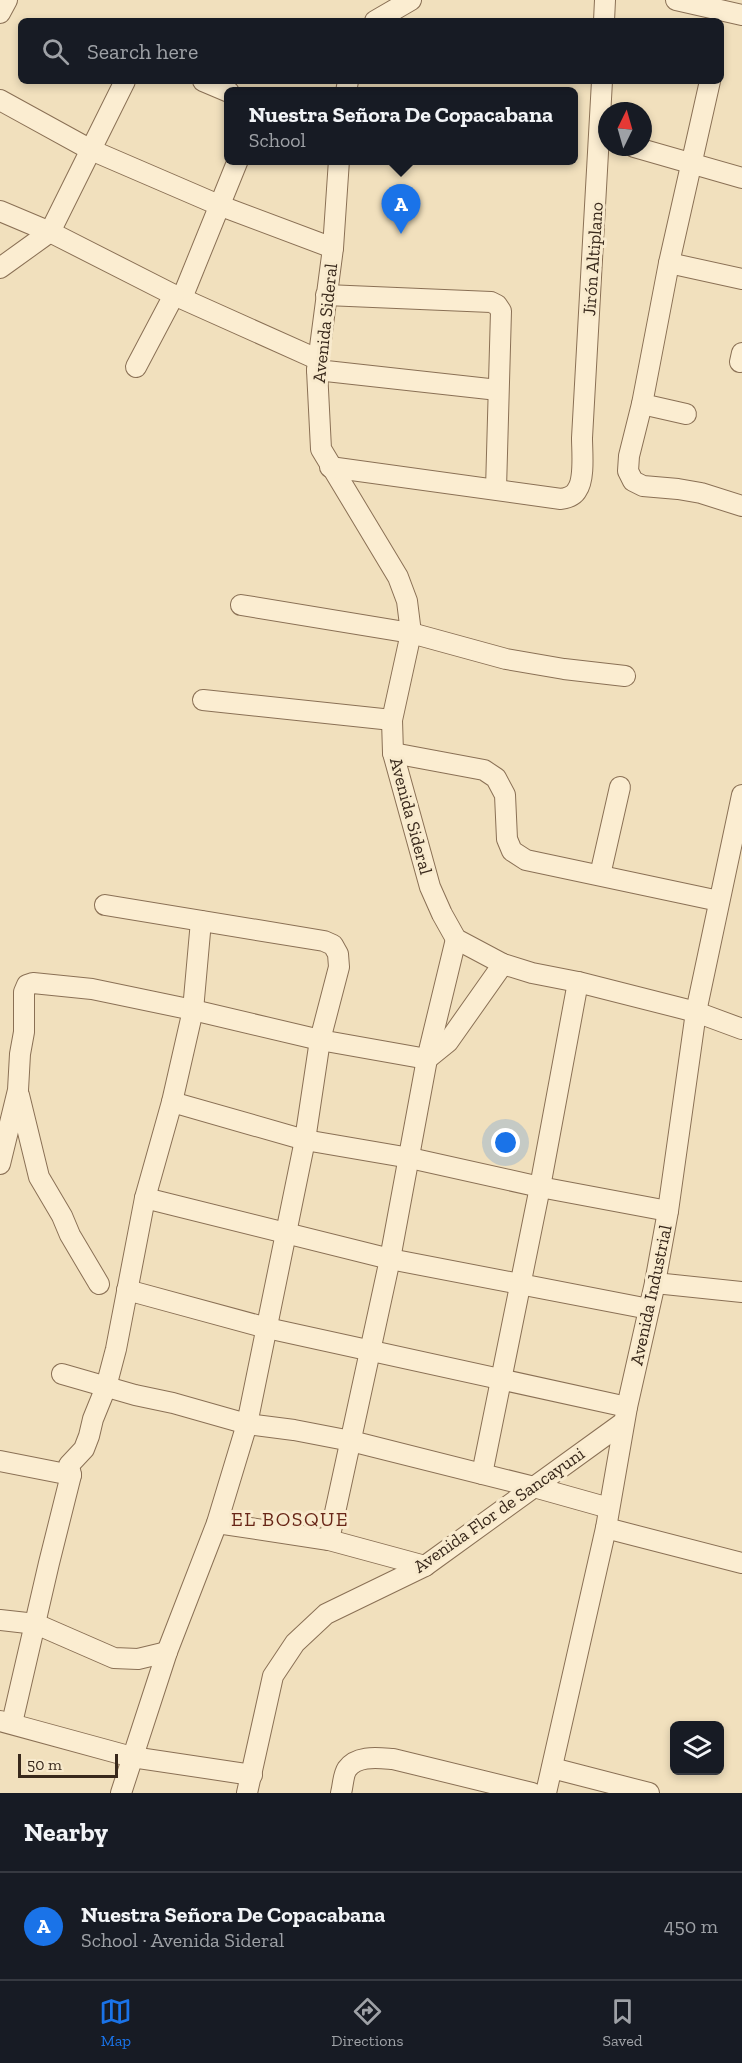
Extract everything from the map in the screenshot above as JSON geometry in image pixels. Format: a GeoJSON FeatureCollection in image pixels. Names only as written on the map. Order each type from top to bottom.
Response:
{"type":"FeatureCollection","features":[{"type":"Feature","properties":{"kind":"street"},"geometry":{"type":"LineString","coordinates":[[0,13],[7,0]]}},
{"type":"Feature","properties":{"kind":"street"},"geometry":{"type":"LineString","coordinates":[[380,18],[411,0]]}},
{"type":"Feature","properties":{"kind":"street"},"geometry":{"type":"LineString","coordinates":[[604,18],[605,0]]}},
{"type":"Feature","properties":{"kind":"street"},"geometry":{"type":"LineString","coordinates":[[676,0],[729,14]]}},
{"type":"Feature","properties":{"kind":"street"},"geometry":{"type":"LineString","coordinates":[[0,268],[50,232],[124,84]]}},
{"type":"Feature","properties":{"kind":"street"},"geometry":{"type":"LineString","coordinates":[[210,84],[224,90]]}},
{"type":"Feature","properties":{"kind":"street","name":"Jirón Altiplano"},"geometry":{"type":"LineString","coordinates":[[602,84],[603,102]]}},
{"type":"Feature","properties":{"kind":"street"},"geometry":{"type":"LineString","coordinates":[[709,84],[669,263],[642,405],[629,456],[628,471],[633,481],[643,486],[701,493],[742,506]]}},
{"type":"Feature","properties":{"kind":"street"},"geometry":{"type":"LineString","coordinates":[[0,100],[91,150],[220,206],[333,248]]}},
{"type":"Feature","properties":{"kind":"street"},"geometry":{"type":"LineString","coordinates":[[652,152],[742,178]]}},
{"type":"Feature","properties":{"kind":"street","name":"Jirón Altiplano"},"geometry":{"type":"LineString","coordinates":[[496,489],[561,499],[570,497],[577,491],[581,480],[582,438],[603,156]]}},
{"type":"Feature","properties":{"kind":"street"},"geometry":{"type":"LineString","coordinates":[[136,367],[178,297],[220,206],[236,165]]}},
{"type":"Feature","properties":{"kind":"street","name":"Avenida Sideral"},"geometry":{"type":"LineString","coordinates":[[339,165],[333,248],[318,365],[321,449],[398,577],[407,602],[411,633],[392,720],[393,753],[430,887],[456,939]]}},
{"type":"Feature","properties":{"kind":"street"},"geometry":{"type":"LineString","coordinates":[[0,212],[50,232],[318,365],[498,390]]}},
{"type":"Feature","properties":{"kind":"street"},"geometry":{"type":"LineString","coordinates":[[669,263],[742,279]]}},
{"type":"Feature","properties":{"kind":"street"},"geometry":{"type":"LineString","coordinates":[[326,296],[491,302],[501,311],[496,489],[330,467]]}},
{"type":"Feature","properties":{"kind":"street"},"geometry":{"type":"LineString","coordinates":[[642,405],[686,414]]}},
{"type":"Feature","properties":{"kind":"street"},"geometry":{"type":"LineString","coordinates":[[241,605],[411,633],[506,659],[625,676]]}},
{"type":"Feature","properties":{"kind":"street"},"geometry":{"type":"LineString","coordinates":[[203,700],[392,720]]}},
{"type":"Feature","properties":{"kind":"street"},"geometry":{"type":"LineString","coordinates":[[393,753],[484,770],[496,778],[505,795],[507,839],[513,851],[526,860],[719,901]]}},
{"type":"Feature","properties":{"kind":"street"},"geometry":{"type":"LineString","coordinates":[[600,876],[620,787]]}},
{"type":"Feature","properties":{"kind":"street","name":"Avenida Industrial"},"geometry":{"type":"LineString","coordinates":[[546,1793],[608,1518],[625,1414],[655,1284],[668,1211],[696,1012],[742,795]]}},
{"type":"Feature","properties":{"kind":"street"},"geometry":{"type":"LineString","coordinates":[[105,905],[324,941],[333,945],[338,954],[339,967],[320,1040],[305,1140],[248,1424],[217,1522],[167,1652],[121,1793]]}},
{"type":"Feature","properties":{"kind":"street"},"geometry":{"type":"LineString","coordinates":[[201,921],[193,1010],[172,1102],[145,1198],[116,1349],[106,1387],[84,1449],[69,1465],[71,1475],[36,1624],[6,1722],[132,1757],[250,1784]]}},
{"type":"Feature","properties":{"kind":"street"},"geometry":{"type":"LineString","coordinates":[[329,1540],[390,1259],[427,1059],[456,939],[503,964],[696,1012],[742,1029]]}},
{"type":"Feature","properties":{"kind":"street"},"geometry":{"type":"LineString","coordinates":[[0,1164],[18,1090],[24,1032],[24,992],[27,985],[33,983],[92,989],[320,1040],[427,1059],[448,1042],[503,964]]}},
{"type":"Feature","properties":{"kind":"street"},"geometry":{"type":"LineString","coordinates":[[482,1474],[540,1187],[578,982]]}},
{"type":"Feature","properties":{"kind":"street"},"geometry":{"type":"LineString","coordinates":[[18,1090],[39,1177],[99,1284]]}},
{"type":"Feature","properties":{"kind":"street"},"geometry":{"type":"LineString","coordinates":[[172,1102],[305,1140],[410,1158],[540,1187],[668,1211]]}},
{"type":"Feature","properties":{"kind":"street"},"geometry":{"type":"LineString","coordinates":[[145,1198],[390,1259],[649,1309]]}},
{"type":"Feature","properties":{"kind":"street"},"geometry":{"type":"LineString","coordinates":[[655,1284],[742,1292]]}},
{"type":"Feature","properties":{"kind":"street"},"geometry":{"type":"LineString","coordinates":[[127,1290],[267,1328],[501,1378],[625,1414]]}},
{"type":"Feature","properties":{"kind":"street"},"geometry":{"type":"LineString","coordinates":[[62,1374],[248,1424],[351,1441],[534,1487],[608,1518],[742,1563]]}},
{"type":"Feature","properties":{"kind":"street","name":"Avenida Flor de Sancayuni"},"geometry":{"type":"LineString","coordinates":[[250,1784],[273,1676],[295,1643],[326,1614],[425,1566],[534,1487],[625,1414]]}},
{"type":"Feature","properties":{"kind":"street"},"geometry":{"type":"LineString","coordinates":[[0,1461],[71,1475]]}},
{"type":"Feature","properties":{"kind":"street"},"geometry":{"type":"LineString","coordinates":[[217,1522],[329,1540],[425,1566]]}},
{"type":"Feature","properties":{"kind":"street"},"geometry":{"type":"LineString","coordinates":[[0,1620],[36,1624],[114,1658],[138,1659],[167,1652]]}},
{"type":"Feature","properties":{"kind":"street"},"geometry":{"type":"LineString","coordinates":[[341,1793],[347,1770],[358,1761],[373,1757],[393,1759],[532,1793]]}},
{"type":"Feature","properties":{"kind":"street"},"geometry":{"type":"LineString","coordinates":[[552,1768],[649,1793]]}},
{"type":"Feature","properties":{"kind":"place","name":"Nuestra Señora De Copacabana"},"geometry":{"type":"Point","coordinates":[401,234]}},
{"type":"Feature","properties":{"kind":"district","name":"EL BOSQUE"},"geometry":{"type":"Point","coordinates":[290,1519]}}]}
